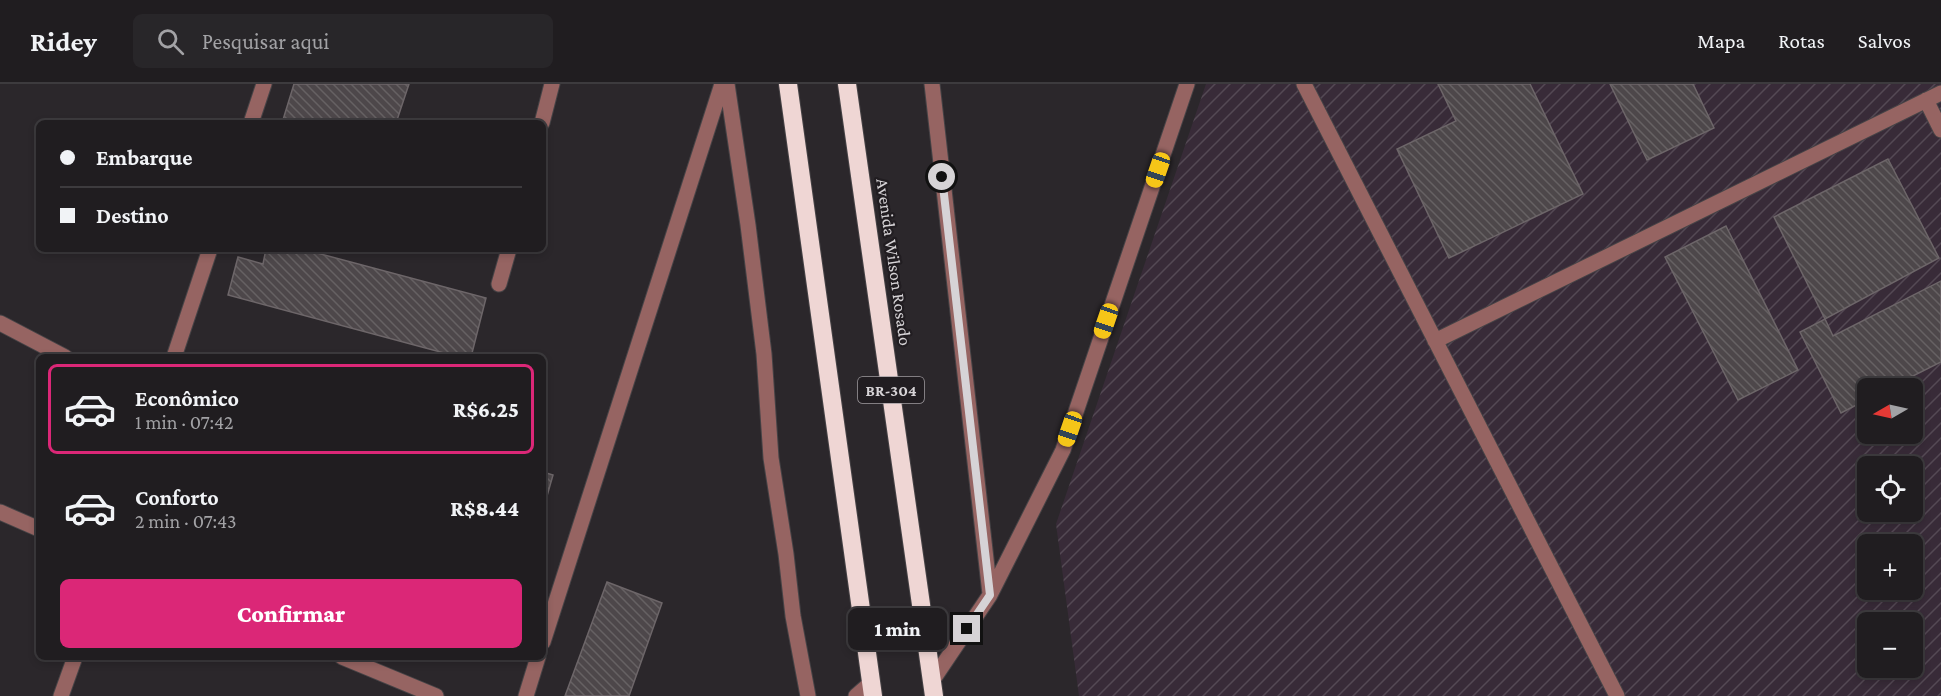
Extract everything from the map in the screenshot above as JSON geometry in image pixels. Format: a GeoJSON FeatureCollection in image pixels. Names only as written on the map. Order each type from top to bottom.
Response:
{"type":"FeatureCollection","features":[{"type":"Feature","properties":{"kind":"highway","name":"BR-304"},"geometry":{"type":"LineString","coordinates":[[788,84],[872,690]]}},
{"type":"Feature","properties":{"kind":"highway","name":"Avenida Wilson Rosado"},"geometry":{"type":"LineString","coordinates":[[848,84],[933,689]]}},
{"type":"Feature","properties":{"kind":"street"},"geometry":{"type":"LineString","coordinates":[[252,120],[264,84]]}},
{"type":"Feature","properties":{"kind":"street"},"geometry":{"type":"LineString","coordinates":[[543,120],[552,84]]}},
{"type":"Feature","properties":{"kind":"street"},"geometry":{"type":"LineString","coordinates":[[546,633],[722,84]]}},
{"type":"Feature","properties":{"kind":"street"},"geometry":{"type":"LineString","coordinates":[[727,84],[761,330],[771,458],[793,616],[808,696]]}},
{"type":"Feature","properties":{"kind":"street"},"geometry":{"type":"LineString","coordinates":[[932,84],[990,595]]}},
{"type":"Feature","properties":{"kind":"street"},"geometry":{"type":"LineString","coordinates":[[933,689],[990,595],[1062,450],[1187,84]]}},
{"type":"Feature","properties":{"kind":"street"},"geometry":{"type":"LineString","coordinates":[[1304,84],[1617,696]]}},
{"type":"Feature","properties":{"kind":"street"},"geometry":{"type":"LineString","coordinates":[[1435,341],[1941,93]]}},
{"type":"Feature","properties":{"kind":"street"},"geometry":{"type":"LineString","coordinates":[[1926,100],[1941,130]]}},
{"type":"Feature","properties":{"kind":"street"},"geometry":{"type":"LineString","coordinates":[[175,354],[209,252]]}},
{"type":"Feature","properties":{"kind":"street"},"geometry":{"type":"LineString","coordinates":[[499,284],[507,252]]}},
{"type":"Feature","properties":{"kind":"street"},"geometry":{"type":"LineString","coordinates":[[0,323],[59,354]]}},
{"type":"Feature","properties":{"kind":"street"},"geometry":{"type":"LineString","coordinates":[[0,512],[36,528]]}},
{"type":"Feature","properties":{"kind":"street"},"geometry":{"type":"LineString","coordinates":[[61,696],[74,660]]}},
{"type":"Feature","properties":{"kind":"street"},"geometry":{"type":"LineString","coordinates":[[349,660],[436,696]]}},
{"type":"Feature","properties":{"kind":"street"},"geometry":{"type":"LineString","coordinates":[[526,696],[537,660]]}},
{"type":"Feature","properties":{"kind":"street"},"geometry":{"type":"LineString","coordinates":[[856,696],[872,690]]}},
{"type":"Feature","properties":{"kind":"shaded area"},"geometry":{"type":"Polygon","coordinates":[[[1206,84],[1941,84],[1941,696],[1079,696],[1056,524],[1206,84]]]}},
{"type":"Feature","properties":{"kind":"building"},"geometry":{"type":"Polygon","coordinates":[[[294,84],[409,84],[397,120],[283,120],[294,84]]]}},
{"type":"Feature","properties":{"kind":"building"},"geometry":{"type":"Polygon","coordinates":[[[1438,84],[1530,84],[1583,194],[1449,258],[1397,149],[1456,121],[1438,84]]]}},
{"type":"Feature","properties":{"kind":"building"},"geometry":{"type":"Polygon","coordinates":[[[1610,84],[1693,84],[1714,128],[1647,160],[1610,84]]]}},
{"type":"Feature","properties":{"kind":"building"},"geometry":{"type":"Polygon","coordinates":[[[1888,159],[1939,258],[1825,319],[1774,217],[1888,159]]]}},
{"type":"Feature","properties":{"kind":"building"},"geometry":{"type":"Polygon","coordinates":[[[1726,226],[1798,370],[1738,400],[1665,257],[1726,226]]]}},
{"type":"Feature","properties":{"kind":"building"},"geometry":{"type":"Polygon","coordinates":[[[265,252],[313,252],[486,298],[472,354],[448,354],[228,295],[238,257],[263,264],[265,252]]]}},
{"type":"Feature","properties":{"kind":"building"},"geometry":{"type":"Polygon","coordinates":[[[1941,281],[1941,362],[1909,378],[1857,378],[1857,405],[1841,413],[1800,332],[1825,319],[1833,336],[1941,281]]]}},
{"type":"Feature","properties":{"kind":"building"},"geometry":{"type":"Polygon","coordinates":[[[546,473],[553,475],[546,500],[546,473]]]}},
{"type":"Feature","properties":{"kind":"building"},"geometry":{"type":"Polygon","coordinates":[[[607,582],[662,603],[629,696],[565,696],[607,582]]]}},
{"type":"Feature","properties":{"kind":"route"},"geometry":{"type":"LineString","coordinates":[[942,177],[990,595],[967,629]]}}]}
